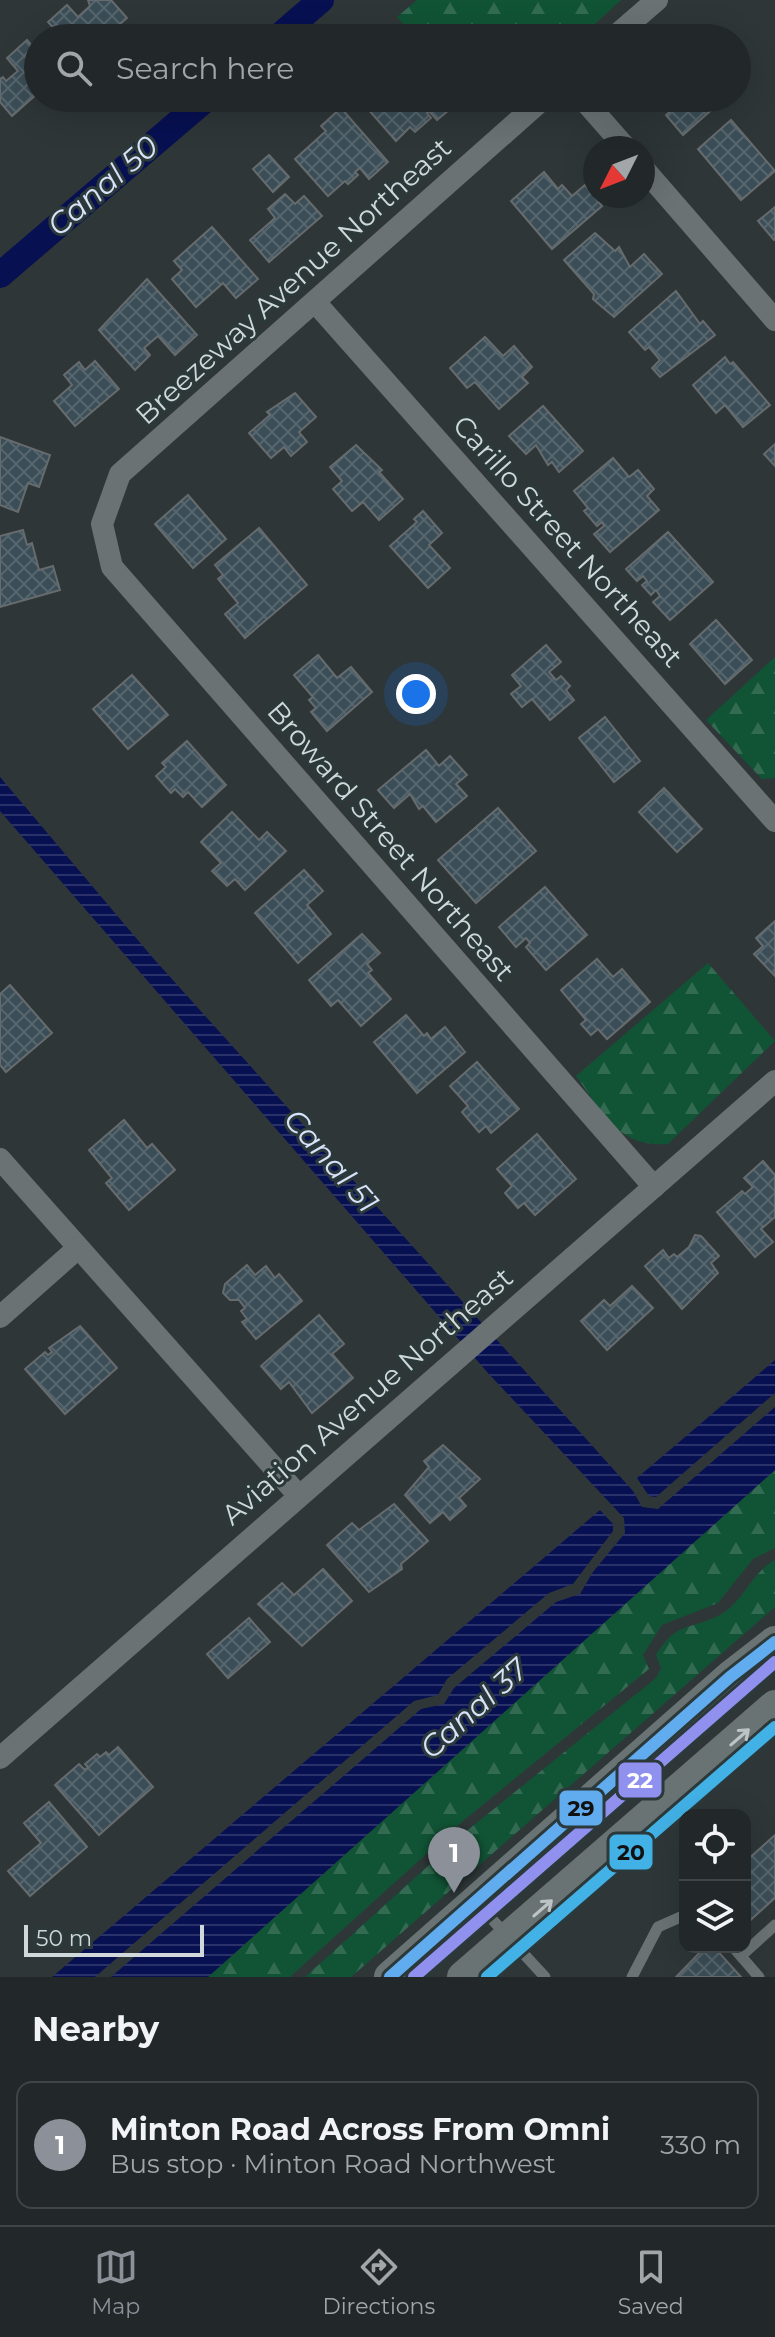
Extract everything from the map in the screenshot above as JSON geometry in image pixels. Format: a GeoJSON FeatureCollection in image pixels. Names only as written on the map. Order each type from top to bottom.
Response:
{"type":"FeatureCollection","features":[{"type":"Feature","properties":{"kind":"main road"},"geometry":{"type":"LineString","coordinates":[[390,1977],[775,1642]]}},
{"type":"Feature","properties":{"kind":"main road"},"geometry":{"type":"LineString","coordinates":[[463,1977],[775,1706]]}},
{"type":"Feature","properties":{"kind":"street"},"geometry":{"type":"LineString","coordinates":[[629,24],[657,0]]}},
{"type":"Feature","properties":{"kind":"street","name":"Breezeway Avenue Northeast"},"geometry":{"type":"LineString","coordinates":[[102,524],[120,474],[528,112]]}},
{"type":"Feature","properties":{"kind":"street"},"geometry":{"type":"LineString","coordinates":[[594,112],[615,136]]}},
{"type":"Feature","properties":{"kind":"street"},"geometry":{"type":"LineString","coordinates":[[655,182],[775,320]]}},
{"type":"Feature","properties":{"kind":"street","name":"Carillo Street Northeast"},"geometry":{"type":"LineString","coordinates":[[315,302],[775,821]]}},
{"type":"Feature","properties":{"kind":"street","name":"Broward Street Northeast"},"geometry":{"type":"LineString","coordinates":[[102,524],[112,567],[654,1187]]}},
{"type":"Feature","properties":{"kind":"street","name":"Aviation Avenue Northeast"},"geometry":{"type":"LineString","coordinates":[[0,1758],[775,1081]]}},
{"type":"Feature","properties":{"kind":"street"},"geometry":{"type":"LineString","coordinates":[[0,1159],[299,1496]]}},
{"type":"Feature","properties":{"kind":"street"},"geometry":{"type":"LineString","coordinates":[[0,1317],[78,1248]]}},
{"type":"Feature","properties":{"kind":"lane"},"geometry":{"type":"LineString","coordinates":[[475,1902],[545,1977]]}},
{"type":"Feature","properties":{"kind":"lane"},"geometry":{"type":"LineString","coordinates":[[632,1977],[658,1927],[679,1918]]}},
{"type":"Feature","properties":{"kind":"lane"},"geometry":{"type":"LineString","coordinates":[[751,1942],[775,1925]]}},
{"type":"Feature","properties":{"kind":"lane"},"geometry":{"type":"LineString","coordinates":[[738,1953],[759,1977]]}},
{"type":"Feature","properties":{"kind":"green space"},"geometry":{"type":"Polygon","coordinates":[[[417,0],[621,0],[595,24],[403,24],[397,17],[417,0]]]}},
{"type":"Feature","properties":{"kind":"green space"},"geometry":{"type":"Polygon","coordinates":[[[775,657],[775,778],[762,779],[706,720],[775,657]]]}},
{"type":"Feature","properties":{"kind":"green space"},"geometry":{"type":"Polygon","coordinates":[[[708,963],[775,1041],[668,1144],[636,1140],[613,1125],[576,1076],[708,963]]]}},
{"type":"Feature","properties":{"kind":"green space"},"geometry":{"type":"Polygon","coordinates":[[[775,1470],[775,1548],[753,1559],[718,1603],[662,1625],[643,1655],[649,1669],[463,1821],[290,1977],[208,1977],[775,1470]]]}},
{"type":"Feature","properties":{"kind":"green space"},"geometry":{"type":"Polygon","coordinates":[[[775,1560],[775,1607],[351,1977],[305,1977],[469,1829],[656,1678],[661,1668],[656,1655],[664,1643],[679,1630],[723,1613],[775,1560]]]}},
{"type":"Feature","properties":{"kind":"water"},"geometry":{"type":"Polygon","coordinates":[[[0,777],[153,958],[633,1491],[642,1507],[658,1509],[775,1407],[775,1470],[208,1977],[111,1977],[421,1709],[444,1704],[454,1688],[556,1602],[580,1594],[593,1572],[625,1533],[624,1518],[488,1373],[0,811],[0,777]]]}},
{"type":"Feature","properties":{"kind":"water"},"geometry":{"type":"Polygon","coordinates":[[[775,1360],[775,1393],[656,1497],[649,1496],[637,1478],[775,1360]]]}},
{"type":"Feature","properties":{"kind":"water"},"geometry":{"type":"Polygon","coordinates":[[[600,1510],[613,1524],[613,1531],[573,1584],[549,1593],[447,1679],[438,1695],[414,1701],[95,1977],[52,1977],[600,1510]]]}},
{"type":"Feature","properties":{"kind":"building"},"geometry":{"type":"Polygon","coordinates":[[[88,0],[111,0],[127,18],[120,24],[48,22],[67,5],[78,17],[90,6],[88,0]]]}},
{"type":"Feature","properties":{"kind":"building"},"geometry":{"type":"Polygon","coordinates":[[[24,43],[24,105],[12,116],[0,102],[0,79],[3,77],[6,81],[18,71],[7,58],[24,43]]]}},
{"type":"Feature","properties":{"kind":"building"},"geometry":{"type":"Polygon","coordinates":[[[337,112],[344,112],[388,162],[369,179],[360,168],[355,172],[358,175],[348,184],[345,181],[328,196],[295,159],[326,131],[321,126],[337,112]]]}},
{"type":"Feature","properties":{"kind":"building"},"geometry":{"type":"Polygon","coordinates":[[[371,112],[428,112],[431,118],[415,132],[410,127],[396,141],[371,112]]]}},
{"type":"Feature","properties":{"kind":"building"},"geometry":{"type":"Polygon","coordinates":[[[430,112],[446,112],[437,120],[430,112]]]}},
{"type":"Feature","properties":{"kind":"building"},"geometry":{"type":"Polygon","coordinates":[[[670,112],[709,112],[683,135],[666,115],[670,112]]]}},
{"type":"Feature","properties":{"kind":"building"},"geometry":{"type":"Polygon","coordinates":[[[731,120],[775,171],[741,200],[698,149],[731,120]]]}},
{"type":"Feature","properties":{"kind":"building"},"geometry":{"type":"Polygon","coordinates":[[[269,155],[289,177],[273,192],[253,169],[269,155]]]}},
{"type":"Feature","properties":{"kind":"building"},"geometry":{"type":"Polygon","coordinates":[[[544,172],[558,189],[562,185],[572,196],[583,187],[583,208],[600,208],[552,249],[511,201],[544,172]]]}},
{"type":"Feature","properties":{"kind":"building"},"geometry":{"type":"Polygon","coordinates":[[[285,194],[295,204],[304,196],[322,216],[269,262],[250,240],[275,218],[268,209],[285,194]]]}},
{"type":"Feature","properties":{"kind":"building"},"geometry":{"type":"Polygon","coordinates":[[[775,207],[775,239],[774,240],[758,221],[775,207]]]}},
{"type":"Feature","properties":{"kind":"building"},"geometry":{"type":"Polygon","coordinates":[[[212,227],[258,279],[236,298],[223,283],[196,307],[172,279],[182,270],[174,261],[212,227]]]}},
{"type":"Feature","properties":{"kind":"building"},"geometry":{"type":"Polygon","coordinates":[[[595,233],[615,251],[619,247],[630,267],[644,254],[662,274],[614,317],[593,299],[594,294],[564,260],[595,233]]]}},
{"type":"Feature","properties":{"kind":"building"},"geometry":{"type":"Polygon","coordinates":[[[147,279],[197,335],[175,355],[158,336],[144,348],[150,355],[135,370],[99,330],[147,279]]]}},
{"type":"Feature","properties":{"kind":"building"},"geometry":{"type":"Polygon","coordinates":[[[676,291],[700,324],[703,321],[715,335],[660,377],[652,368],[660,360],[649,347],[645,350],[629,332],[676,291]]]}},
{"type":"Feature","properties":{"kind":"building"},"geometry":{"type":"Polygon","coordinates":[[[485,337],[503,356],[514,346],[532,367],[522,377],[528,383],[499,409],[475,382],[467,388],[450,368],[485,337]]]}},
{"type":"Feature","properties":{"kind":"building"},"geometry":{"type":"Polygon","coordinates":[[[725,357],[730,364],[733,362],[770,405],[743,427],[725,405],[716,413],[693,385],[725,357]]]}},
{"type":"Feature","properties":{"kind":"building"},"geometry":{"type":"Polygon","coordinates":[[[95,361],[119,389],[75,426],[54,401],[72,385],[64,375],[79,362],[85,370],[95,361]]]}},
{"type":"Feature","properties":{"kind":"building"},"geometry":{"type":"Polygon","coordinates":[[[295,393],[316,417],[299,432],[307,442],[291,456],[284,447],[271,458],[249,433],[270,415],[267,412],[295,393]]]}},
{"type":"Feature","properties":{"kind":"building"},"geometry":{"type":"Polygon","coordinates":[[[543,406],[583,451],[559,472],[552,462],[548,465],[536,445],[526,454],[509,436],[543,406]]]}},
{"type":"Feature","properties":{"kind":"building"},"geometry":{"type":"Polygon","coordinates":[[[0,437],[50,455],[39,487],[28,483],[18,512],[0,505],[0,437]]]}},
{"type":"Feature","properties":{"kind":"building"},"geometry":{"type":"Polygon","coordinates":[[[775,444],[775,466],[764,454],[775,444]]]}},
{"type":"Feature","properties":{"kind":"building"},"geometry":{"type":"Polygon","coordinates":[[[356,445],[382,470],[379,472],[403,499],[379,520],[363,502],[352,511],[333,489],[342,481],[330,467],[356,445]]]}},
{"type":"Feature","properties":{"kind":"building"},"geometry":{"type":"Polygon","coordinates":[[[613,458],[629,477],[638,470],[654,489],[647,496],[659,510],[610,552],[594,534],[604,526],[602,522],[597,526],[584,511],[588,508],[574,491],[613,458]]]}},
{"type":"Feature","properties":{"kind":"building"},"geometry":{"type":"Polygon","coordinates":[[[188,495],[226,539],[193,568],[155,524],[188,495]]]}},
{"type":"Feature","properties":{"kind":"building"},"geometry":{"type":"Polygon","coordinates":[[[423,511],[442,533],[429,545],[450,568],[428,588],[390,546],[417,522],[414,519],[423,511]]]}},
{"type":"Feature","properties":{"kind":"building"},"geometry":{"type":"Polygon","coordinates":[[[259,528],[307,585],[245,638],[225,614],[238,603],[218,579],[223,575],[215,565],[259,528]]]}},
{"type":"Feature","properties":{"kind":"building"},"geometry":{"type":"Polygon","coordinates":[[[23,530],[27,545],[32,543],[39,570],[53,566],[60,590],[0,607],[0,536],[23,530]]]}},
{"type":"Feature","properties":{"kind":"building"},"geometry":{"type":"Polygon","coordinates":[[[668,532],[713,582],[670,620],[653,602],[660,596],[656,590],[651,595],[642,585],[647,581],[643,576],[637,581],[626,569],[668,532]]]}},
{"type":"Feature","properties":{"kind":"building"},"geometry":{"type":"Polygon","coordinates":[[[716,620],[752,660],[725,684],[690,644],[716,620]]]}},
{"type":"Feature","properties":{"kind":"building"},"geometry":{"type":"Polygon","coordinates":[[[546,645],[561,662],[549,672],[556,680],[561,676],[570,686],[566,690],[574,700],[550,720],[532,699],[522,707],[511,694],[521,686],[512,675],[546,645]]]}},
{"type":"Feature","properties":{"kind":"building"},"geometry":{"type":"Polygon","coordinates":[[[318,655],[337,678],[351,667],[372,692],[327,731],[311,712],[316,708],[309,700],[313,697],[294,675],[318,655]]]}},
{"type":"Feature","properties":{"kind":"building"},"geometry":{"type":"Polygon","coordinates":[[[132,675],[168,715],[128,749],[93,709],[132,675]]]}},
{"type":"Feature","properties":{"kind":"building"},"geometry":{"type":"Polygon","coordinates":[[[605,717],[640,761],[614,782],[579,738],[605,717]]]}},
{"type":"Feature","properties":{"kind":"building"},"geometry":{"type":"Polygon","coordinates":[[[187,741],[226,785],[202,807],[188,792],[183,797],[175,789],[171,793],[156,776],[166,767],[162,763],[187,741]]]}},
{"type":"Feature","properties":{"kind":"building"},"geometry":{"type":"Polygon","coordinates":[[[426,750],[439,766],[450,756],[467,775],[456,784],[467,796],[436,822],[423,806],[419,809],[410,794],[394,808],[378,790],[426,750]]]}},
{"type":"Feature","properties":{"kind":"building"},"geometry":{"type":"Polygon","coordinates":[[[664,788],[702,829],[677,852],[639,812],[664,788]]]}},
{"type":"Feature","properties":{"kind":"building"},"geometry":{"type":"Polygon","coordinates":[[[498,808],[536,851],[476,903],[438,860],[498,808]]]}},
{"type":"Feature","properties":{"kind":"building"},"geometry":{"type":"Polygon","coordinates":[[[232,812],[259,840],[267,832],[286,851],[245,890],[235,879],[227,886],[212,871],[221,863],[201,842],[232,812]]]}},
{"type":"Feature","properties":{"kind":"building"},"geometry":{"type":"Polygon","coordinates":[[[304,870],[323,891],[307,905],[331,934],[298,963],[255,913],[304,870]]]}},
{"type":"Feature","properties":{"kind":"building"},"geometry":{"type":"Polygon","coordinates":[[[545,887],[587,935],[546,970],[526,947],[530,943],[526,938],[516,947],[499,927],[545,887]]]}},
{"type":"Feature","properties":{"kind":"building"},"geometry":{"type":"Polygon","coordinates":[[[775,921],[775,976],[754,954],[763,946],[756,938],[775,921]]]}},
{"type":"Feature","properties":{"kind":"building"},"geometry":{"type":"Polygon","coordinates":[[[362,934],[380,953],[367,964],[372,970],[368,973],[391,999],[361,1026],[338,1000],[331,1006],[309,980],[362,934]]]}},
{"type":"Feature","properties":{"kind":"building"},"geometry":{"type":"Polygon","coordinates":[[[597,959],[613,977],[622,969],[650,1002],[607,1039],[598,1029],[591,1035],[581,1024],[586,1020],[561,990],[597,959]]]}},
{"type":"Feature","properties":{"kind":"building"},"geometry":{"type":"Polygon","coordinates":[[[10,985],[52,1033],[6,1072],[0,1065],[0,994],[10,985]]]}},
{"type":"Feature","properties":{"kind":"building"},"geometry":{"type":"Polygon","coordinates":[[[406,1015],[424,1036],[427,1033],[431,1039],[445,1027],[465,1052],[417,1093],[374,1042],[406,1015]]]}},
{"type":"Feature","properties":{"kind":"building"},"geometry":{"type":"Polygon","coordinates":[[[477,1062],[519,1109],[491,1133],[486,1126],[479,1132],[462,1112],[468,1106],[450,1086],[477,1062]]]}},
{"type":"Feature","properties":{"kind":"building"},"geometry":{"type":"Polygon","coordinates":[[[124,1120],[147,1148],[152,1144],[175,1170],[129,1210],[106,1183],[112,1178],[89,1150],[124,1120]]]}},
{"type":"Feature","properties":{"kind":"building"},"geometry":{"type":"Polygon","coordinates":[[[537,1134],[576,1179],[535,1215],[524,1203],[518,1208],[505,1193],[512,1186],[497,1169],[537,1134]]]}},
{"type":"Feature","properties":{"kind":"building"},"geometry":{"type":"Polygon","coordinates":[[[763,1161],[775,1175],[775,1217],[761,1229],[773,1242],[755,1257],[717,1212],[742,1191],[745,1194],[753,1187],[744,1178],[763,1161]]]}},
{"type":"Feature","properties":{"kind":"building"},"geometry":{"type":"Polygon","coordinates":[[[695,1235],[701,1236],[719,1256],[711,1263],[718,1273],[682,1309],[645,1266],[663,1250],[669,1258],[674,1254],[677,1257],[689,1247],[695,1235]]]}},
{"type":"Feature","properties":{"kind":"building"},"geometry":{"type":"Polygon","coordinates":[[[247,1265],[255,1275],[266,1266],[275,1278],[279,1274],[302,1301],[256,1339],[242,1322],[247,1319],[241,1311],[245,1308],[239,1300],[230,1300],[223,1293],[225,1284],[247,1265]]]}},
{"type":"Feature","properties":{"kind":"building"},"geometry":{"type":"Polygon","coordinates":[[[632,1286],[653,1308],[607,1350],[581,1321],[604,1300],[610,1306],[632,1286]]]}},
{"type":"Feature","properties":{"kind":"building"},"geometry":{"type":"Polygon","coordinates":[[[319,1315],[344,1344],[332,1354],[353,1378],[312,1413],[289,1382],[281,1389],[261,1366],[319,1315]]]}},
{"type":"Feature","properties":{"kind":"building"},"geometry":{"type":"Polygon","coordinates":[[[80,1326],[117,1368],[65,1414],[25,1369],[45,1352],[48,1355],[52,1352],[49,1348],[80,1326]]]}},
{"type":"Feature","properties":{"kind":"building"},"geometry":{"type":"Polygon","coordinates":[[[443,1445],[480,1479],[459,1498],[466,1506],[450,1520],[443,1512],[430,1523],[405,1495],[429,1467],[424,1461],[443,1445]]]}},
{"type":"Feature","properties":{"kind":"building"},"geometry":{"type":"Polygon","coordinates":[[[394,1504],[428,1541],[401,1564],[402,1569],[369,1592],[327,1545],[352,1523],[359,1530],[394,1504]]]}},
{"type":"Feature","properties":{"kind":"building"},"geometry":{"type":"Polygon","coordinates":[[[323,1569],[352,1601],[302,1646],[258,1604],[282,1583],[294,1595],[323,1569]]]}},
{"type":"Feature","properties":{"kind":"building"},"geometry":{"type":"Polygon","coordinates":[[[249,1618],[270,1642],[228,1678],[207,1654],[249,1618]]]}},
{"type":"Feature","properties":{"kind":"building"},"geometry":{"type":"Polygon","coordinates":[[[118,1747],[153,1787],[99,1835],[55,1785],[79,1764],[85,1770],[88,1767],[85,1764],[97,1754],[100,1757],[106,1752],[109,1755],[118,1747]]]}},
{"type":"Feature","properties":{"kind":"building"},"geometry":{"type":"Polygon","coordinates":[[[49,1802],[87,1847],[30,1896],[8,1871],[41,1843],[24,1823],[49,1802]]]}},
{"type":"Feature","properties":{"kind":"building"},"geometry":{"type":"Polygon","coordinates":[[[775,1835],[775,1898],[751,1920],[751,1881],[751,1857],[775,1835]]]}},
{"type":"Feature","properties":{"kind":"building"},"geometry":{"type":"Polygon","coordinates":[[[699,1953],[719,1953],[741,1977],[676,1977],[699,1953]]]}},
{"type":"Feature","properties":{"kind":"waterway","name":"Canal 50"},"geometry":{"type":"LineString","coordinates":[[293,24],[321,0]]}},
{"type":"Feature","properties":{"kind":"waterway","name":"Canal 50"},"geometry":{"type":"LineString","coordinates":[[0,275],[191,112]]}},
{"type":"Feature","properties":{"kind":"transit line","name":"29"},"geometry":{"type":"LineString","coordinates":[[390,1977],[730,1677],[775,1642]]}},
{"type":"Feature","properties":{"kind":"transit line","name":"22"},"geometry":{"type":"LineString","coordinates":[[414,1977],[775,1662]]}},
{"type":"Feature","properties":{"kind":"transit line","name":"20"},"geometry":{"type":"LineString","coordinates":[[487,1977],[775,1727]]}},
{"type":"Feature","properties":{"kind":"place","name":"Minton Road Across From Omni"},"geometry":{"type":"Point","coordinates":[454,1893]}},
{"type":"Feature","properties":{"kind":"water label","name":"Canal 51"},"geometry":{"type":"Point","coordinates":[331,1161]}},
{"type":"Feature","properties":{"kind":"water label","name":"Canal 37"},"geometry":{"type":"Point","coordinates":[474,1709]}}]}
